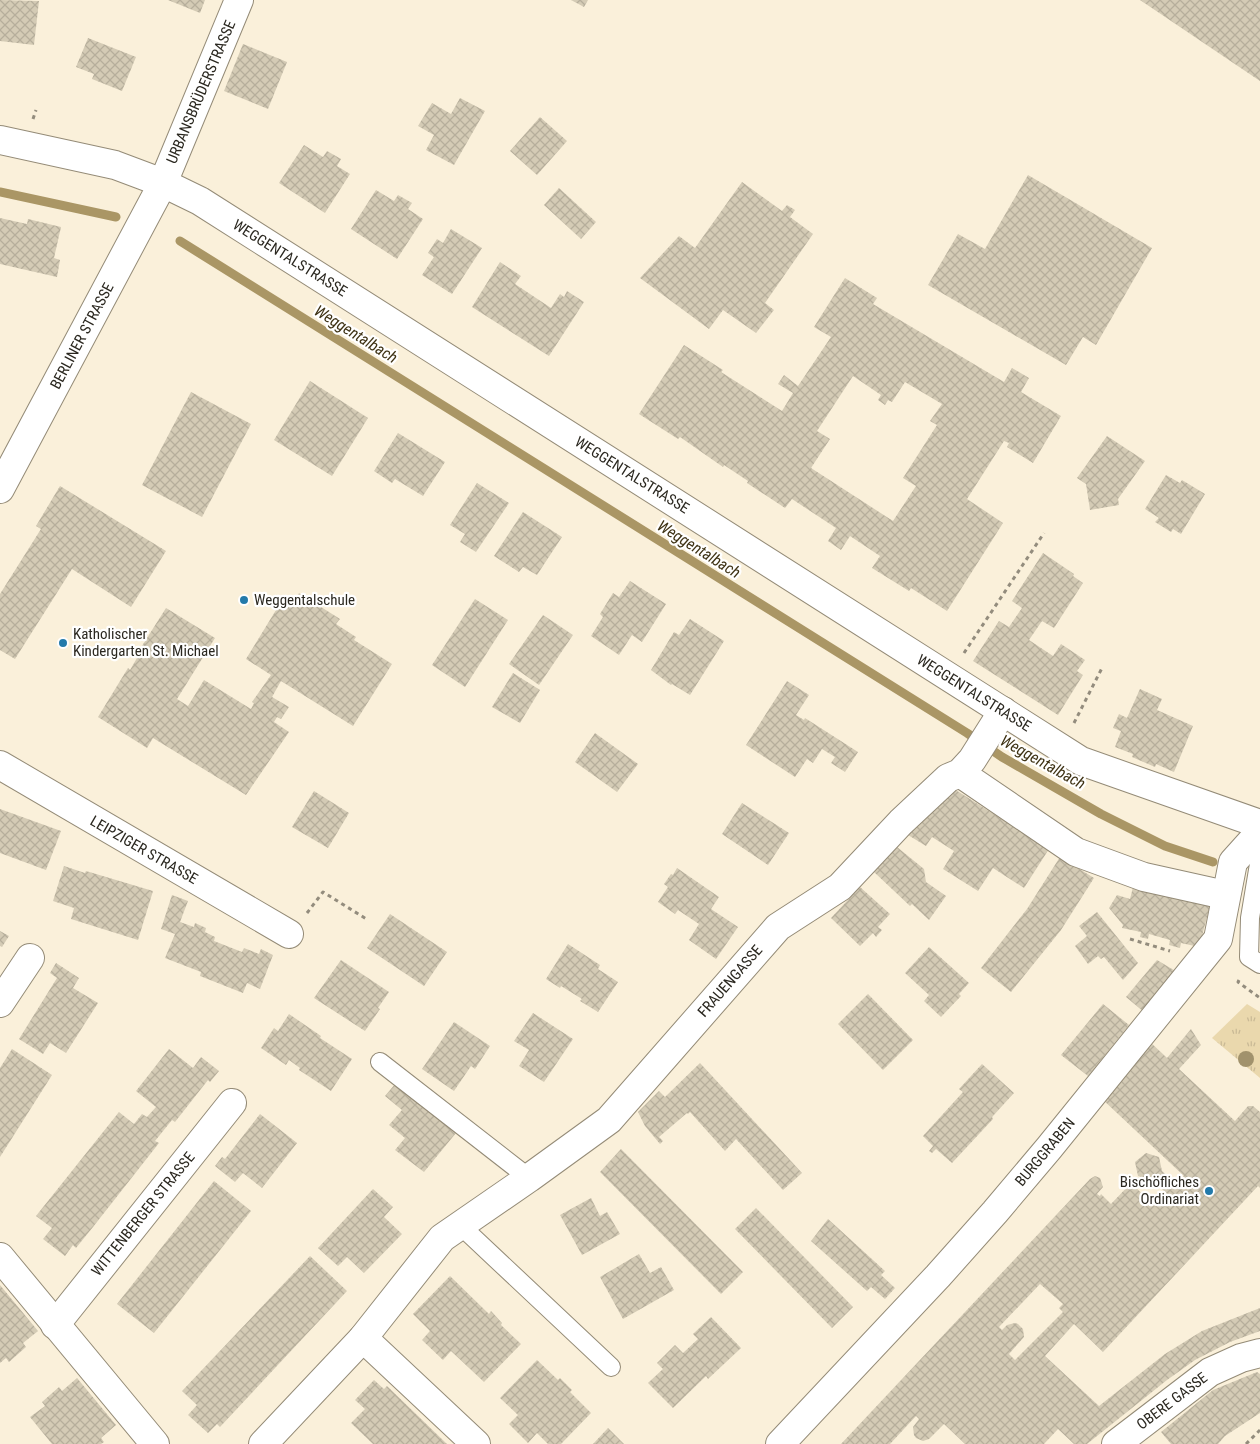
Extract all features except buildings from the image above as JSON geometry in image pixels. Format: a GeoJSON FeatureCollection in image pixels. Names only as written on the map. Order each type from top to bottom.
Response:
{"type":"FeatureCollection","features":[{"type":"Feature","properties":{"kind":"street","name":"URBANSBRÜDERSTRASSE"},"geometry":{"type":"LineString","coordinates":[[163,183],[239,0]]}},
{"type":"Feature","properties":{"kind":"street","name":"WEGGENTALSTRASSE"},"geometry":{"type":"LineString","coordinates":[[0,140],[115,165],[163,183],[200,201],[948,676],[998,720],[1061,748],[1082,761],[1260,824]]}},
{"type":"Feature","properties":{"kind":"street","name":"BERLINER STRASSE"},"geometry":{"type":"LineString","coordinates":[[0,489],[163,183]]}},
{"type":"Feature","properties":{"kind":"street","name":"FRAUENGASSE"},"geometry":{"type":"LineString","coordinates":[[263,1444],[363,1338],[451,1231],[609,1120],[778,927],[840,887],[908,815],[948,778],[966,767],[998,720]]}},
{"type":"Feature","properties":{"kind":"street","name":"LEIPZIGER STRASSE"},"geometry":{"type":"LineString","coordinates":[[0,764],[289,934]]}},
{"type":"Feature","properties":{"kind":"street"},"geometry":{"type":"LineString","coordinates":[[966,767],[1076,852],[1144,877],[1226,895]]}},
{"type":"Feature","properties":{"kind":"street","name":"BURGGRABEN"},"geometry":{"type":"LineString","coordinates":[[780,1444],[938,1276],[995,1212],[1202,960],[1218,939],[1232,862],[1260,832]]}},
{"type":"Feature","properties":{"kind":"street"},"geometry":{"type":"LineString","coordinates":[[0,1003],[30,958]]}},
{"type":"Feature","properties":{"kind":"street","name":"WITTENBERGER STRASSE"},"geometry":{"type":"LineString","coordinates":[[55,1325],[232,1103]]}},
{"type":"Feature","properties":{"kind":"street"},"geometry":{"type":"LineString","coordinates":[[0,1257],[155,1444]]}},
{"type":"Feature","properties":{"kind":"street"},"geometry":{"type":"LineString","coordinates":[[363,1338],[476,1444]]}},
{"type":"Feature","properties":{"kind":"street","name":"OBERE GASSE"},"geometry":{"type":"LineString","coordinates":[[1116,1444],[1210,1372],[1241,1358],[1260,1353]]}},
{"type":"Feature","properties":{"kind":"lane"},"geometry":{"type":"LineString","coordinates":[[1259,869],[1250,918],[1249,957],[1260,964]]}},
{"type":"Feature","properties":{"kind":"lane"},"geometry":{"type":"LineString","coordinates":[[380,1062],[529,1178]]}},
{"type":"Feature","properties":{"kind":"lane"},"geometry":{"type":"LineString","coordinates":[[451,1231],[611,1367]]}},
{"type":"Feature","properties":{"kind":"path"},"geometry":{"type":"LineString","coordinates":[[948,676],[1044,533]]}},
{"type":"Feature","properties":{"kind":"path"},"geometry":{"type":"LineString","coordinates":[[1061,748],[1102,668]]}},
{"type":"Feature","properties":{"kind":"path"},"geometry":{"type":"LineString","coordinates":[[289,934],[324,892],[368,920]]}},
{"type":"Feature","properties":{"kind":"path"},"geometry":{"type":"LineString","coordinates":[[1130,938],[1202,960]]}},
{"type":"Feature","properties":{"kind":"path"},"geometry":{"type":"LineString","coordinates":[[1246,1444],[1260,1430]]}},
{"type":"Feature","properties":{"kind":"green space"},"geometry":{"type":"Polygon","coordinates":[[[1247,1004],[1260,1012],[1260,1078],[1212,1038],[1247,1004]]]}},
{"type":"Feature","properties":{"kind":"waterway","name":"Weggentalbach"},"geometry":{"type":"LineString","coordinates":[[0,192],[116,217]]}},
{"type":"Feature","properties":{"kind":"waterway","name":"Weggentalbach"},"geometry":{"type":"LineString","coordinates":[[180,241],[967,733],[1002,757],[1101,814],[1165,846],[1213,862]]}},
{"type":"Feature","properties":{"kind":"place","name":"Weggentalschule"},"geometry":{"type":"Point","coordinates":[244,600]}},
{"type":"Feature","properties":{"kind":"place","name":"Katholischer Kindergarten St. Michael"},"geometry":{"type":"Point","coordinates":[63,643]}},
{"type":"Feature","properties":{"kind":"place","name":"Bischöfliches Ordinariat"},"geometry":{"type":"Point","coordinates":[1209,1191]}}]}
